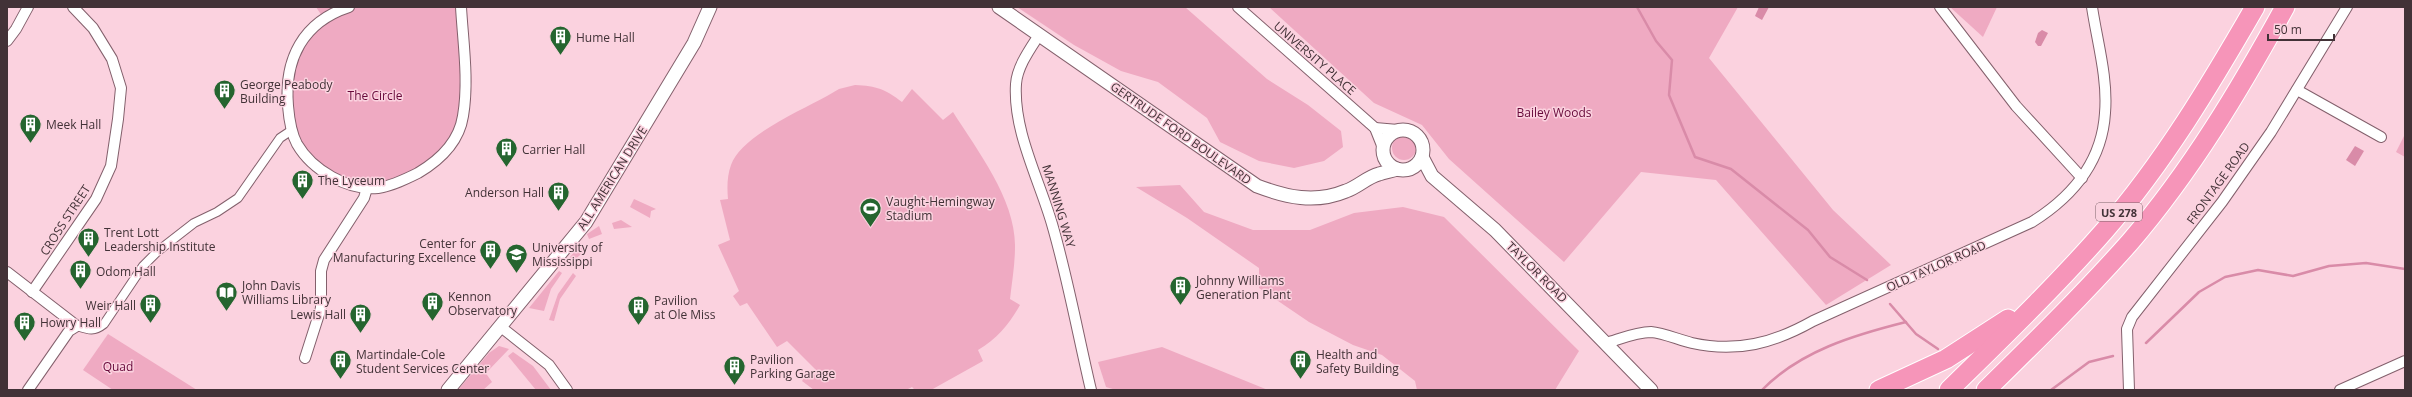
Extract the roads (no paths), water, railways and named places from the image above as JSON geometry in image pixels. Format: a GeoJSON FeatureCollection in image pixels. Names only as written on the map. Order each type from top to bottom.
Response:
{"type":"FeatureCollection","features":[{"type":"Feature","properties":{"kind":"highway","name":"US 278"},"geometry":{"type":"LineString","coordinates":[[1949,390],[2058,283],[2106,229],[2158,163],[2205,94],[2255,7]]}},
{"type":"Feature","properties":{"kind":"highway","name":"US 278"},"geometry":{"type":"LineString","coordinates":[[1986,390],[2058,320],[2130,241],[2179,180],[2226,109],[2285,7]]}},
{"type":"Feature","properties":{"kind":"highway"},"geometry":{"type":"LineString","coordinates":[[1879,390],[1946,359],[1971,344],[2058,283]]}},
{"type":"Feature","properties":{"kind":"highway"},"geometry":{"type":"LineString","coordinates":[[2001,390],[2058,320]]}},
{"type":"Feature","properties":{"kind":"street"},"geometry":{"type":"LineString","coordinates":[[7,41],[16,29],[28,7]]}},
{"type":"Feature","properties":{"kind":"street","name":"CROSS STREET"},"geometry":{"type":"LineString","coordinates":[[32,292],[96,200],[111,166],[121,88],[112,59],[92,28],[73,7]]}},
{"type":"Feature","properties":{"kind":"street"},"geometry":{"type":"LineString","coordinates":[[349,7],[338,11],[312,28],[299,45],[290,62],[286,86],[292,130],[296,143],[318,168],[340,181],[367,188],[379,188],[402,181],[429,167],[450,149],[463,117],[465,92],[461,7]]}},
{"type":"Feature","properties":{"kind":"street","name":"ALL AMERICAN DRIVE"},"geometry":{"type":"LineString","coordinates":[[448,390],[586,222],[601,200],[694,42],[710,7]]}},
{"type":"Feature","properties":{"kind":"street","name":"GERTRUDE FORD BOULEVARD"},"geometry":{"type":"LineString","coordinates":[[1000,7],[1257,186],[1281,195],[1297,198],[1324,198],[1347,191],[1378,174],[1402,169]]}},
{"type":"Feature","properties":{"kind":"street","name":"UNIVERSITY PLACE"},"geometry":{"type":"LineString","coordinates":[[1238,7],[1375,128],[1384,154]]}},
{"type":"Feature","properties":{"kind":"street"},"geometry":{"type":"LineString","coordinates":[[1940,7],[2016,106],[2082,178]]}},
{"type":"Feature","properties":{"kind":"street","name":"OLD TAYLOR ROAD"},"geometry":{"type":"LineString","coordinates":[[1606,343],[1635,334],[1651,332],[1704,345],[1733,347],[1759,344],[1778,339],[1813,321],[2032,222],[2056,207],[2082,178],[2101,138],[2105,112],[2104,83],[2092,7]]}},
{"type":"Feature","properties":{"kind":"street","name":"FRONTAGE ROAD"},"geometry":{"type":"LineString","coordinates":[[2129,390],[2127,329],[2132,317],[2222,202],[2297,90],[2347,7]]}},
{"type":"Feature","properties":{"kind":"street","name":"MANNING WAY"},"geometry":{"type":"LineString","coordinates":[[1039,35],[1021,65],[1016,82],[1016,102],[1021,130],[1044,195],[1060,252],[1091,390]]}},
{"type":"Feature","properties":{"kind":"street"},"geometry":{"type":"LineString","coordinates":[[2297,90],[2381,137]]}},
{"type":"Feature","properties":{"kind":"street"},"geometry":{"type":"LineString","coordinates":[[1375,128],[1398,130],[1404,129],[1416,134],[1422,144],[1422,157],[1418,163],[1402,169]]}},
{"type":"Feature","properties":{"kind":"street"},"geometry":{"type":"LineString","coordinates":[[7,272],[77,326],[89,331],[97,330],[104,324],[143,266],[158,251],[194,223],[217,212],[238,198],[280,138],[292,130]]}},
{"type":"Feature","properties":{"kind":"street"},"geometry":{"type":"LineString","coordinates":[[1378,174],[1387,137],[1398,130]]}},
{"type":"Feature","properties":{"kind":"street"},"geometry":{"type":"LineString","coordinates":[[1384,154],[1402,169],[1432,176]]}},
{"type":"Feature","properties":{"kind":"street","name":"TAYLOR ROAD"},"geometry":{"type":"LineString","coordinates":[[1422,157],[1432,176],[1495,230],[1652,390]]}},
{"type":"Feature","properties":{"kind":"street"},"geometry":{"type":"LineString","coordinates":[[305,358],[321,308],[321,271],[324,260],[364,198],[367,188]]}},
{"type":"Feature","properties":{"kind":"street"},"geometry":{"type":"LineString","coordinates":[[28,390],[70,331],[77,326]]}},
{"type":"Feature","properties":{"kind":"street"},"geometry":{"type":"LineString","coordinates":[[501,327],[549,365],[568,390]]}},
{"type":"Feature","properties":{"kind":"street"},"geometry":{"type":"LineString","coordinates":[[2340,390],[2405,361]]}},
{"type":"Feature","properties":{"kind":"waterway"},"geometry":{"type":"LineString","coordinates":[[1637,7],[1656,41],[1672,60],[1669,95],[1695,157],[1731,169],[1808,230],[1830,257],[1867,280]]}},
{"type":"Feature","properties":{"kind":"waterway"},"geometry":{"type":"LineString","coordinates":[[2146,343],[2199,292],[2225,277],[2258,270],[2293,276],[2329,266],[2366,263],[2405,269]]}},
{"type":"Feature","properties":{"kind":"waterway"},"geometry":{"type":"LineString","coordinates":[[1890,304],[1916,334],[1938,349]]}},
{"type":"Feature","properties":{"kind":"waterway"},"geometry":{"type":"LineString","coordinates":[[1762,390],[1777,376],[1793,365],[1829,346],[1906,322]]}},
{"type":"Feature","properties":{"kind":"waterway"},"geometry":{"type":"LineString","coordinates":[[2051,390],[2089,362],[2113,356]]}},
{"type":"Feature","properties":{"kind":"place","name":"Hume Hall"},"geometry":{"type":"Point","coordinates":[560,56]}},
{"type":"Feature","properties":{"kind":"place","name":"George Peabody Building"},"geometry":{"type":"Point","coordinates":[224,110]}},
{"type":"Feature","properties":{"kind":"place","name":"Meek Hall"},"geometry":{"type":"Point","coordinates":[31,144]}},
{"type":"Feature","properties":{"kind":"place","name":"Carrier Hall"},"geometry":{"type":"Point","coordinates":[506,168]}},
{"type":"Feature","properties":{"kind":"place","name":"The Lyceum"},"geometry":{"type":"Point","coordinates":[302,200]}},
{"type":"Feature","properties":{"kind":"place","name":"Anderson Hall"},"geometry":{"type":"Point","coordinates":[559,212]}},
{"type":"Feature","properties":{"kind":"place","name":"Vaught-Hemingway Stadium"},"geometry":{"type":"Point","coordinates":[870,228]}},
{"type":"Feature","properties":{"kind":"place","name":"Trent Lott Leadership Institute"},"geometry":{"type":"Point","coordinates":[88,258]}},
{"type":"Feature","properties":{"kind":"place","name":"Center for Manufacturing Excellence"},"geometry":{"type":"Point","coordinates":[491,270]}},
{"type":"Feature","properties":{"kind":"place","name":"University of Mississippi"},"geometry":{"type":"Point","coordinates":[516,274]}},
{"type":"Feature","properties":{"kind":"place","name":"Odom Hall"},"geometry":{"type":"Point","coordinates":[81,290]}},
{"type":"Feature","properties":{"kind":"place","name":"Johnny Williams Generation Plant"},"geometry":{"type":"Point","coordinates":[1180,306]}},
{"type":"Feature","properties":{"kind":"place","name":"John Davis Williams Library"},"geometry":{"type":"Point","coordinates":[226,312]}},
{"type":"Feature","properties":{"kind":"place","name":"Kennon Observatory"},"geometry":{"type":"Point","coordinates":[433,322]}},
{"type":"Feature","properties":{"kind":"place","name":"Weir Hall"},"geometry":{"type":"Point","coordinates":[151,324]}},
{"type":"Feature","properties":{"kind":"place","name":"Pavilion at Ole Miss"},"geometry":{"type":"Point","coordinates":[638,326]}},
{"type":"Feature","properties":{"kind":"place","name":"Lewis Hall"},"geometry":{"type":"Point","coordinates":[361,334]}},
{"type":"Feature","properties":{"kind":"place","name":"Howry Hall"},"geometry":{"type":"Point","coordinates":[25,342]}},
{"type":"Feature","properties":{"kind":"place","name":"Martindale-Cole Student Services Center"},"geometry":{"type":"Point","coordinates":[341,380]}},
{"type":"Feature","properties":{"kind":"place","name":"Health and Safety Building"},"geometry":{"type":"Point","coordinates":[1301,380]}},
{"type":"Feature","properties":{"kind":"place","name":"Pavilion Parking Garage"},"geometry":{"type":"Point","coordinates":[735,386]}},
{"type":"Feature","properties":{"kind":"park label","name":"The Circle"},"geometry":{"type":"Point","coordinates":[375,95]}},
{"type":"Feature","properties":{"kind":"park label","name":"Bailey Woods"},"geometry":{"type":"Point","coordinates":[1554,112]}},
{"type":"Feature","properties":{"kind":"park label","name":"Quad"},"geometry":{"type":"Point","coordinates":[118,366]}}]}
